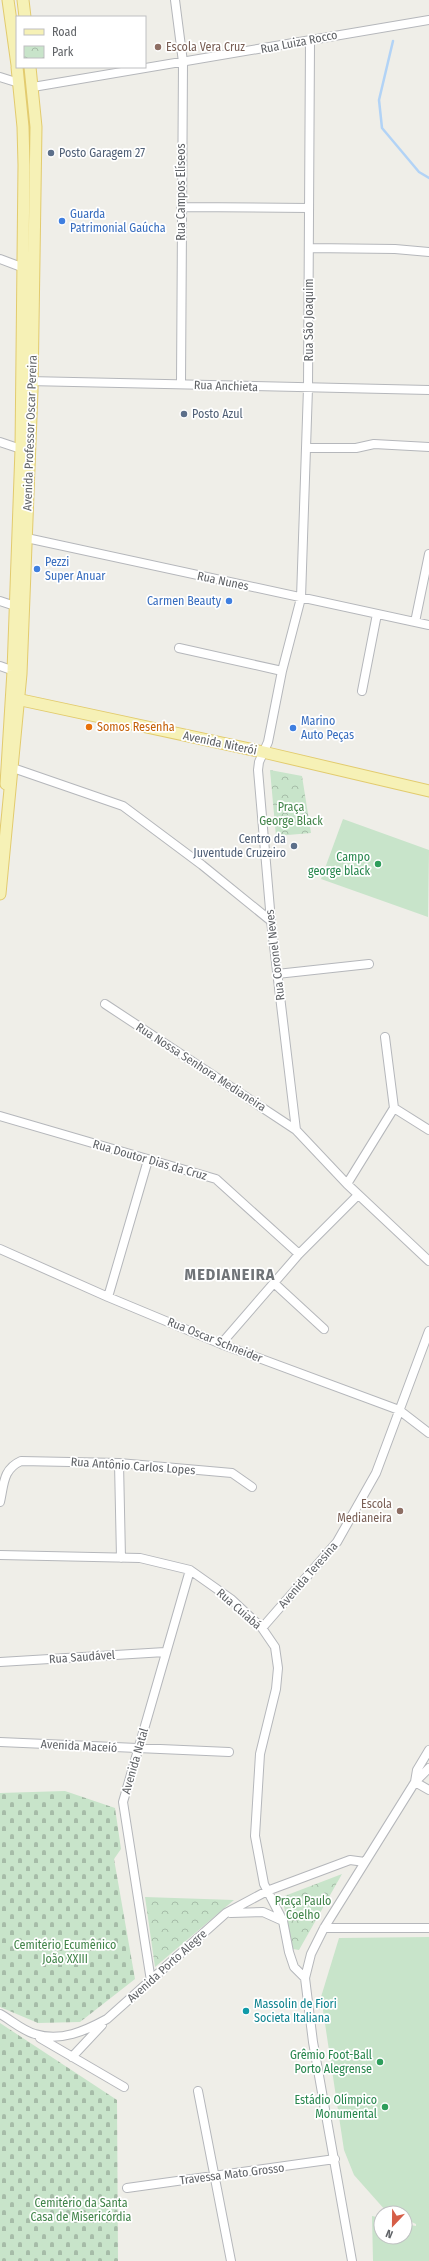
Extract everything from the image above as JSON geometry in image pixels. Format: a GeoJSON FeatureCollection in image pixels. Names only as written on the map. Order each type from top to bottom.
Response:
{"type":"FeatureCollection","features":[{"type":"Feature","properties":{"kind":"main road","name":"Avenida Professor Oscar Pereira"},"geometry":{"type":"LineString","coordinates":[[8,0],[16,59]]}},
{"type":"Feature","properties":{"kind":"main road"},"geometry":{"type":"LineString","coordinates":[[22,0],[24,16]]}},
{"type":"Feature","properties":{"kind":"main road","name":"Avenida Professor Oscar Pereira"},"geometry":{"type":"LineString","coordinates":[[17,68],[24,165],[24,268],[27,381],[21,449],[22,537],[15,606],[17,672]]}},
{"type":"Feature","properties":{"kind":"main road","name":"Avenida Professor Oscar Pereira"},"geometry":{"type":"LineString","coordinates":[[0,894],[1,852],[13,768],[22,537],[36,142],[33,87],[30,68]]}},
{"type":"Feature","properties":{"kind":"main road","name":"Avenida Professor Oscar Pereira"},"geometry":{"type":"LineString","coordinates":[[8,799],[5,771],[15,698]]}},
{"type":"Feature","properties":{"kind":"main road","name":"Avenida Niterói"},"geometry":{"type":"LineString","coordinates":[[15,698],[263,752],[429,791]]}},
{"type":"Feature","properties":{"kind":"street","name":"Rua Campos Elíseos"},"geometry":{"type":"LineString","coordinates":[[175,0],[183,62],[181,384]]}},
{"type":"Feature","properties":{"kind":"street","name":"Rua Luiza Rocco"},"geometry":{"type":"LineString","coordinates":[[33,87],[310,42],[320,37],[427,22]]}},
{"type":"Feature","properties":{"kind":"street","name":"Rua São Joaquim"},"geometry":{"type":"LineString","coordinates":[[301,598],[308,388],[310,42]]}},
{"type":"Feature","properties":{"kind":"street"},"geometry":{"type":"LineString","coordinates":[[0,77],[19,83]]}},
{"type":"Feature","properties":{"kind":"street"},"geometry":{"type":"LineString","coordinates":[[181,207],[309,208]]}},
{"type":"Feature","properties":{"kind":"street"},"geometry":{"type":"LineString","coordinates":[[309,248],[395,249],[429,252]]}},
{"type":"Feature","properties":{"kind":"street"},"geometry":{"type":"LineString","coordinates":[[0,259],[24,268]]}},
{"type":"Feature","properties":{"kind":"street","name":"Rua Anchieta"},"geometry":{"type":"LineString","coordinates":[[27,381],[429,390]]}},
{"type":"Feature","properties":{"kind":"street"},"geometry":{"type":"LineString","coordinates":[[0,442],[21,449]]}},
{"type":"Feature","properties":{"kind":"street"},"geometry":{"type":"LineString","coordinates":[[306,448],[356,448],[374,444],[429,446]]}},
{"type":"Feature","properties":{"kind":"street","name":"Rua Nunes"},"geometry":{"type":"LineString","coordinates":[[22,537],[429,625]]}},
{"type":"Feature","properties":{"kind":"street"},"geometry":{"type":"LineString","coordinates":[[415,622],[429,554]]}},
{"type":"Feature","properties":{"kind":"street","name":"Rua Coronel Neves"},"geometry":{"type":"LineString","coordinates":[[296,1130],[271,921],[258,770],[263,752],[268,742],[282,671],[301,598]]}},
{"type":"Feature","properties":{"kind":"street"},"geometry":{"type":"LineString","coordinates":[[0,601],[15,606]]}},
{"type":"Feature","properties":{"kind":"street"},"geometry":{"type":"LineString","coordinates":[[362,691],[377,614]]}},
{"type":"Feature","properties":{"kind":"street"},"geometry":{"type":"LineString","coordinates":[[179,648],[282,671]]}},
{"type":"Feature","properties":{"kind":"street"},"geometry":{"type":"LineString","coordinates":[[0,666],[17,672]]}},
{"type":"Feature","properties":{"kind":"street"},"geometry":{"type":"LineString","coordinates":[[13,768],[122,806],[202,865],[271,921]]}},
{"type":"Feature","properties":{"kind":"street"},"geometry":{"type":"LineString","coordinates":[[277,974],[369,964]]}},
{"type":"Feature","properties":{"kind":"street","name":"Rua Nossa Senhora Medianeira"},"geometry":{"type":"LineString","coordinates":[[105,1004],[296,1130]]}},
{"type":"Feature","properties":{"kind":"street"},"geometry":{"type":"LineString","coordinates":[[347,1184],[394,1108],[385,1038]]}},
{"type":"Feature","properties":{"kind":"street"},"geometry":{"type":"LineString","coordinates":[[394,1108],[429,1130]]}},
{"type":"Feature","properties":{"kind":"street","name":"Rua Doutor Dias da Cruz"},"geometry":{"type":"LineString","coordinates":[[0,1116],[216,1180],[299,1254]]}},
{"type":"Feature","properties":{"kind":"street"},"geometry":{"type":"LineString","coordinates":[[296,1130],[358,1195],[429,1261]]}},
{"type":"Feature","properties":{"kind":"street"},"geometry":{"type":"LineString","coordinates":[[108,1297],[148,1160]]}},
{"type":"Feature","properties":{"kind":"street"},"geometry":{"type":"LineString","coordinates":[[221,1344],[299,1254],[358,1195]]}},
{"type":"Feature","properties":{"kind":"street","name":"Rua Oscar Schneider"},"geometry":{"type":"LineString","coordinates":[[0,1249],[108,1297],[221,1344],[399,1410],[429,1433]]}},
{"type":"Feature","properties":{"kind":"street"},"geometry":{"type":"LineString","coordinates":[[274,1283],[324,1329]]}},
{"type":"Feature","properties":{"kind":"street","name":"Avenida Teresina"},"geometry":{"type":"LineString","coordinates":[[262,1628],[337,1542],[376,1473],[429,1331]]}},
{"type":"Feature","properties":{"kind":"street","name":"Rua Antônio Carlos Lopes"},"geometry":{"type":"LineString","coordinates":[[0,1502],[6,1473],[11,1465],[21,1460],[119,1463],[232,1473],[252,1487]]}},
{"type":"Feature","properties":{"kind":"street"},"geometry":{"type":"LineString","coordinates":[[119,1463],[121,1558]]}},
{"type":"Feature","properties":{"kind":"street","name":"Rua Cuiabá"},"geometry":{"type":"LineString","coordinates":[[0,1555],[140,1558],[190,1570],[231,1599],[262,1628],[275,1647],[278,1668],[276,1689],[260,1754],[255,1836],[264,1884],[267,1891]]}},
{"type":"Feature","properties":{"kind":"street","name":"Avenida Natal"},"geometry":{"type":"LineString","coordinates":[[151,1981],[123,1802],[165,1652],[190,1570]]}},
{"type":"Feature","properties":{"kind":"street","name":"Rua Saudável"},"geometry":{"type":"LineString","coordinates":[[0,1662],[165,1652]]}},
{"type":"Feature","properties":{"kind":"street","name":"Avenida Maceió"},"geometry":{"type":"LineString","coordinates":[[0,1742],[229,1752]]}},
{"type":"Feature","properties":{"kind":"street"},"geometry":{"type":"LineString","coordinates":[[415,1782],[417,1770],[429,1750]]}},
{"type":"Feature","properties":{"kind":"street"},"geometry":{"type":"LineString","coordinates":[[352,2261],[313,2042],[304,1978],[311,1954],[324,1928],[415,1782],[429,1768]]}},
{"type":"Feature","properties":{"kind":"street"},"geometry":{"type":"LineString","coordinates":[[415,1782],[429,1790]]}},
{"type":"Feature","properties":{"kind":"street","name":"Avenida Porto Alegre"},"geometry":{"type":"LineString","coordinates":[[72,2057],[107,2019],[226,1913],[267,1891],[350,1860],[365,1862]]}},
{"type":"Feature","properties":{"kind":"street"},"geometry":{"type":"LineString","coordinates":[[267,1891],[282,1921],[291,1960],[294,1967],[304,1978]]}},
{"type":"Feature","properties":{"kind":"street"},"geometry":{"type":"LineString","coordinates":[[226,1913],[253,1911],[263,1912],[282,1921]]}},
{"type":"Feature","properties":{"kind":"street"},"geometry":{"type":"LineString","coordinates":[[324,1928],[429,1928]]}},
{"type":"Feature","properties":{"kind":"street","name":"Avenida Porto Alegre"},"geometry":{"type":"LineString","coordinates":[[0,2014],[34,2034],[63,2037],[88,2030],[107,2019]]}},
{"type":"Feature","properties":{"kind":"street"},"geometry":{"type":"LineString","coordinates":[[34,2034],[124,2087]]}},
{"type":"Feature","properties":{"kind":"street"},"geometry":{"type":"LineString","coordinates":[[198,2091],[231,2261]]}},
{"type":"Feature","properties":{"kind":"street","name":"Travessa Mato Grosso"},"geometry":{"type":"LineString","coordinates":[[127,2188],[335,2159]]}},
{"type":"Feature","properties":{"kind":"green space","name":"Praça George Black"},"geometry":{"type":"Polygon","coordinates":[[[270,770],[302,776],[311,833],[276,836],[270,770]]]}},
{"type":"Feature","properties":{"kind":"green space","name":"Campo george black"},"geometry":{"type":"Polygon","coordinates":[[[343,819],[429,850],[428,917],[321,879],[343,819]]]}},
{"type":"Feature","properties":{"kind":"green space","name":"Cemitério Ecumênico João XXIII"},"geometry":{"type":"Polygon","coordinates":[[[65,1791],[115,1808],[121,1849],[114,1859],[135,1979],[80,2022],[38,2023],[0,2007],[0,1793],[65,1791]]]}},
{"type":"Feature","properties":{"kind":"green space","name":"Praça Paulo Coelho"},"geometry":{"type":"Polygon","coordinates":[[[342,1874],[299,1950],[293,1949],[282,1897],[342,1874]]]}},
{"type":"Feature","properties":{"kind":"green space"},"geometry":{"type":"Polygon","coordinates":[[[145,1897],[234,1900],[155,1967],[145,1897]]]}},
{"type":"Feature","properties":{"kind":"green space","name":"Grêmio Foot-Ball Porto Alegrense"},"geometry":{"type":"Polygon","coordinates":[[[429,1937],[429,2261],[373,2261],[372,2216],[373,2245],[413,2245],[413,2225],[416,2226],[416,2224],[413,2223],[413,2205],[381,2205],[354,2175],[344,2150],[321,1997],[339,1938],[429,1937]]]}},
{"type":"Feature","properties":{"kind":"green space","name":"Cemitério da Santa Casa de Misericórdia"},"geometry":{"type":"Polygon","coordinates":[[[0,2023],[117,2100],[118,2261],[0,2261],[0,2023]]]}},
{"type":"Feature","properties":{"kind":"waterway"},"geometry":{"type":"LineString","coordinates":[[393,41],[379,100],[382,128],[419,172],[429,178]]}},
{"type":"Feature","properties":{"kind":"place","name":"Escola Vera Cruz"},"geometry":{"type":"Point","coordinates":[158,47]}},
{"type":"Feature","properties":{"kind":"place","name":"Posto Garagem 27"},"geometry":{"type":"Point","coordinates":[51,153]}},
{"type":"Feature","properties":{"kind":"place","name":"Guarda Patrimonial Gaúcha"},"geometry":{"type":"Point","coordinates":[62,221]}},
{"type":"Feature","properties":{"kind":"place","name":"Posto Azul"},"geometry":{"type":"Point","coordinates":[184,414]}},
{"type":"Feature","properties":{"kind":"place","name":"Pezzi Super Anuar"},"geometry":{"type":"Point","coordinates":[37,569]}},
{"type":"Feature","properties":{"kind":"place","name":"Carmen Beauty"},"geometry":{"type":"Point","coordinates":[229,601]}},
{"type":"Feature","properties":{"kind":"place","name":"Somos Resenha"},"geometry":{"type":"Point","coordinates":[89,727]}},
{"type":"Feature","properties":{"kind":"place","name":"Marino Auto Peças"},"geometry":{"type":"Point","coordinates":[293,728]}},
{"type":"Feature","properties":{"kind":"place","name":"Centro da Juventude Cruzeiro"},"geometry":{"type":"Point","coordinates":[294,846]}},
{"type":"Feature","properties":{"kind":"place","name":"Campo george black"},"geometry":{"type":"Point","coordinates":[378,864]}},
{"type":"Feature","properties":{"kind":"place","name":"Escola Medianeira"},"geometry":{"type":"Point","coordinates":[400,1511]}},
{"type":"Feature","properties":{"kind":"place","name":"Massolin de Fiori Societa Italiana"},"geometry":{"type":"Point","coordinates":[246,2011]}},
{"type":"Feature","properties":{"kind":"place","name":"Grêmio Foot-Ball Porto Alegrense"},"geometry":{"type":"Point","coordinates":[380,2062]}},
{"type":"Feature","properties":{"kind":"place","name":"Estádio Olímpico Monumental"},"geometry":{"type":"Point","coordinates":[385,2107]}},
{"type":"Feature","properties":{"kind":"district","name":"MEDIANEIRA"},"geometry":{"type":"Point","coordinates":[230,1274]}}]}
